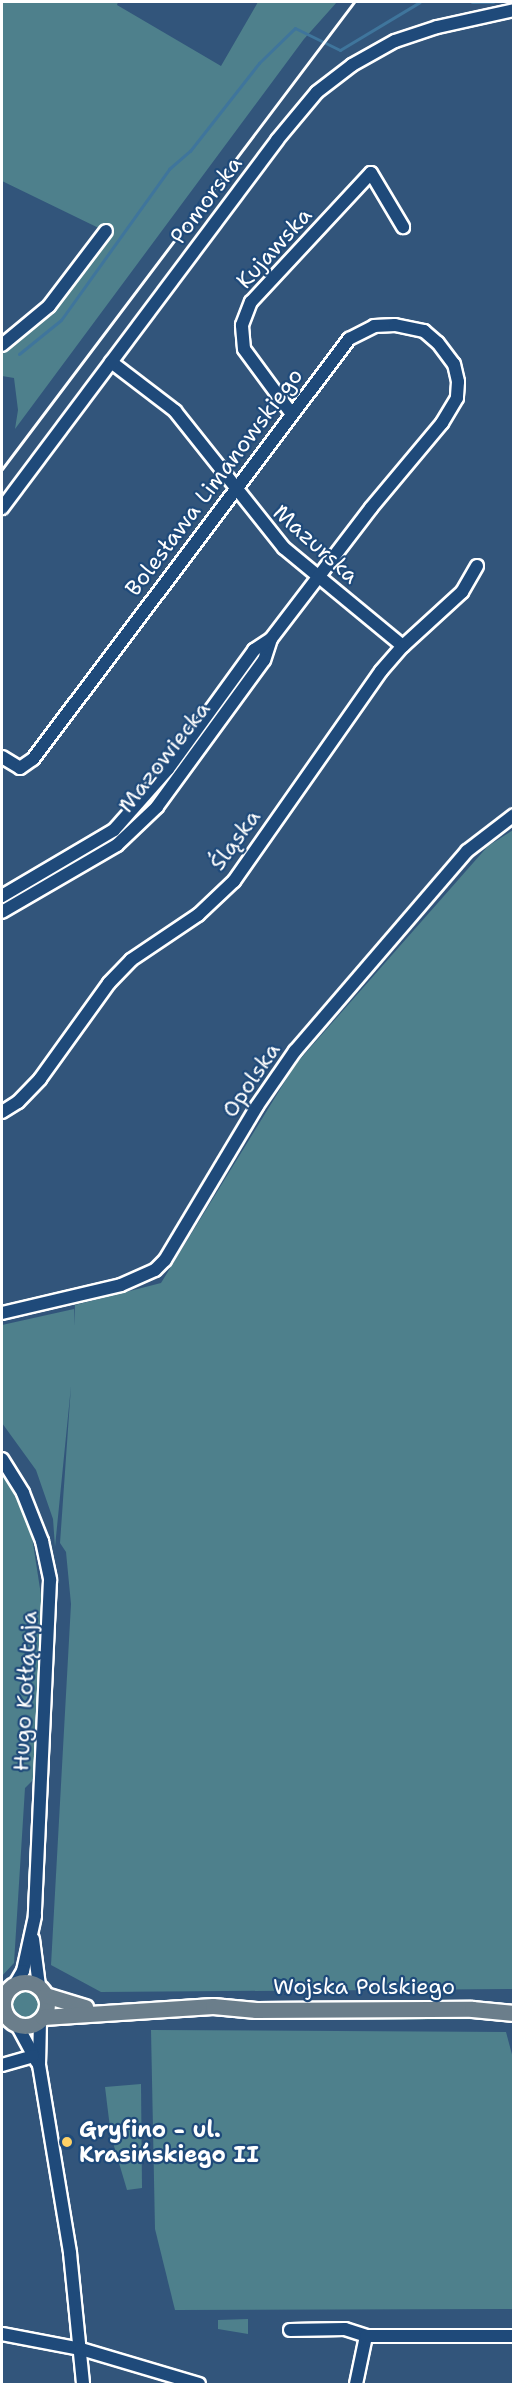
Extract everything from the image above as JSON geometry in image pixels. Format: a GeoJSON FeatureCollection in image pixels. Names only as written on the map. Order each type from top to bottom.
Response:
{"type":"FeatureCollection","features":[{"type":"Feature","properties":{"kind":"main road"},"geometry":{"type":"LineString","coordinates":[[28,1982],[42,1990],[42,2019],[30,2026],[10,2024],[2,2003],[7,1991],[16,1983],[28,1982]]}},
{"type":"Feature","properties":{"kind":"main road","name":"Wojska Polskiego"},"geometry":{"type":"LineString","coordinates":[[42,1990],[100,2011]]}},
{"type":"Feature","properties":{"kind":"main road","name":"Wojska Polskiego"},"geometry":{"type":"LineString","coordinates":[[42,2019],[100,2011],[168,2011],[213,2016],[256,2010],[472,2008],[513,2003]]}},
{"type":"Feature","properties":{"kind":"main road","name":"Wojska Polskiego"},"geometry":{"type":"LineString","coordinates":[[472,2008],[513,2013]]}},
{"type":"Feature","properties":{"kind":"street","name":"Pomorska"},"geometry":{"type":"LineString","coordinates":[[2,508],[277,140],[321,88],[352,65],[395,41],[437,27],[513,10]]}},
{"type":"Feature","properties":{"kind":"street","name":"Kujawska"},"geometry":{"type":"LineString","coordinates":[[291,413],[244,349],[242,325],[248,308],[371,173],[403,227]]}},
{"type":"Feature","properties":{"kind":"street"},"geometry":{"type":"LineString","coordinates":[[2,345],[49,306],[106,231]]}},
{"type":"Feature","properties":{"kind":"street","name":"Bolesława Limanowskiego"},"geometry":{"type":"LineString","coordinates":[[2,757],[12,767],[20,768],[33,759],[291,413],[349,339],[374,326],[408,326],[424,331],[438,343],[454,364],[458,382],[457,398]]}},
{"type":"Feature","properties":{"kind":"street","name":"Mazurska"},"geometry":{"type":"LineString","coordinates":[[111,362],[175,411],[277,541],[403,646]]}},
{"type":"Feature","properties":{"kind":"street","name":"Mazowiecka"},"geometry":{"type":"LineString","coordinates":[[2,912],[117,844],[140,824],[264,660],[271,639],[318,576],[442,423],[457,398]]}},
{"type":"Feature","properties":{"kind":"street","name":"Śląska"},"geometry":{"type":"LineString","coordinates":[[2,1112],[18,1102],[40,1079],[109,983],[131,960],[198,915],[234,881],[403,646],[462,592],[477,566]]}},
{"type":"Feature","properties":{"kind":"street","name":"Mazowiecka"},"geometry":{"type":"LineString","coordinates":[[2,896],[114,830],[168,769],[254,650],[271,639]]}},
{"type":"Feature","properties":{"kind":"street","name":"Opolska"},"geometry":{"type":"LineString","coordinates":[[2,1313],[121,1285],[155,1270],[165,1260],[257,1106],[295,1051],[467,851],[513,815]]}},
{"type":"Feature","properties":{"kind":"street","name":"Hugo Kołłątaja"},"geometry":{"type":"LineString","coordinates":[[2,1459],[23,1493],[42,1541],[50,1580],[51,1621],[32,1935],[42,1990]]}},
{"type":"Feature","properties":{"kind":"street","name":"Hugo Kołłątaja"},"geometry":{"type":"LineString","coordinates":[[16,1983],[32,1935]]}},
{"type":"Feature","properties":{"kind":"street"},"geometry":{"type":"LineString","coordinates":[[42,2019],[36,2061],[69,2243],[83,2385]]}},
{"type":"Feature","properties":{"kind":"street"},"geometry":{"type":"LineString","coordinates":[[10,2024],[36,2061]]}},
{"type":"Feature","properties":{"kind":"street"},"geometry":{"type":"LineString","coordinates":[[2,2065],[36,2061]]}},
{"type":"Feature","properties":{"kind":"street"},"geometry":{"type":"LineString","coordinates":[[290,2330],[345,2329],[366,2336],[513,2336]]}},
{"type":"Feature","properties":{"kind":"street"},"geometry":{"type":"LineString","coordinates":[[2,2334],[81,2349],[171,2380],[199,2385]]}},
{"type":"Feature","properties":{"kind":"street"},"geometry":{"type":"LineString","coordinates":[[356,2385],[366,2336]]}},
{"type":"Feature","properties":{"kind":"green space"},"geometry":{"type":"Polygon","coordinates":[[[2,2],[118,2],[117,5],[221,66],[258,2],[337,2],[304,39],[15,429],[18,410],[14,378],[2,376],[2,350],[49,314],[109,233],[2,181],[2,2]]]}},
{"type":"Feature","properties":{"kind":"green space"},"geometry":{"type":"Polygon","coordinates":[[[256,655],[260,658],[161,795],[117,838],[2,908],[2,900],[113,833],[256,655]]]}},
{"type":"Feature","properties":{"kind":"green space"},"geometry":{"type":"Polygon","coordinates":[[[513,830],[513,1989],[101,1992],[51,1965],[71,1604],[66,1552],[60,1543],[71,1386],[55,1547],[53,1519],[36,1470],[2,1423],[2,1325],[74,1309],[74,1326],[75,1305],[161,1283],[295,1065],[488,846],[513,830]]]}},
{"type":"Feature","properties":{"kind":"green space"},"geometry":{"type":"Polygon","coordinates":[[[2,1472],[22,1509],[32,1537],[43,1608],[36,1777],[25,1788],[14,1963],[2,1976],[2,1472]]]}},
{"type":"Feature","properties":{"kind":"green space"},"geometry":{"type":"Polygon","coordinates":[[[25,1990],[35,1994],[39,2004],[35,2014],[25,2018],[15,2014],[11,2004],[15,1994],[25,1990]]]}},
{"type":"Feature","properties":{"kind":"green space"},"geometry":{"type":"Polygon","coordinates":[[[467,2014],[514,2019],[363,2020],[331,2015],[467,2014]]]}},
{"type":"Feature","properties":{"kind":"green space"},"geometry":{"type":"Polygon","coordinates":[[[151,2030],[506,2032],[514,2062],[513,2309],[175,2310],[155,2229],[151,2030]]]}},
{"type":"Feature","properties":{"kind":"green space"},"geometry":{"type":"Polygon","coordinates":[[[141,2084],[142,2188],[127,2190],[111,2136],[105,2087],[141,2084]]]}},
{"type":"Feature","properties":{"kind":"green space"},"geometry":{"type":"Polygon","coordinates":[[[248,2319],[248,2334],[218,2329],[218,2320],[248,2319]]]}},
{"type":"Feature","properties":{"kind":"waterway"},"geometry":{"type":"LineString","coordinates":[[19,354],[61,320],[169,169],[190,151],[259,63],[295,28],[340,50],[420,2]]}},
{"type":"Feature","properties":{"kind":"waterway"},"geometry":{"type":"LineString","coordinates":[[472,2],[493,2]]}},
{"type":"Feature","properties":{"kind":"railway"},"geometry":{"type":"LineString","coordinates":[[2,469],[354,2]]}},
{"type":"Feature","properties":{"kind":"place","name":"Gryfino - ul. Krasińskiego II"},"geometry":{"type":"Point","coordinates":[67,2142]}}]}
